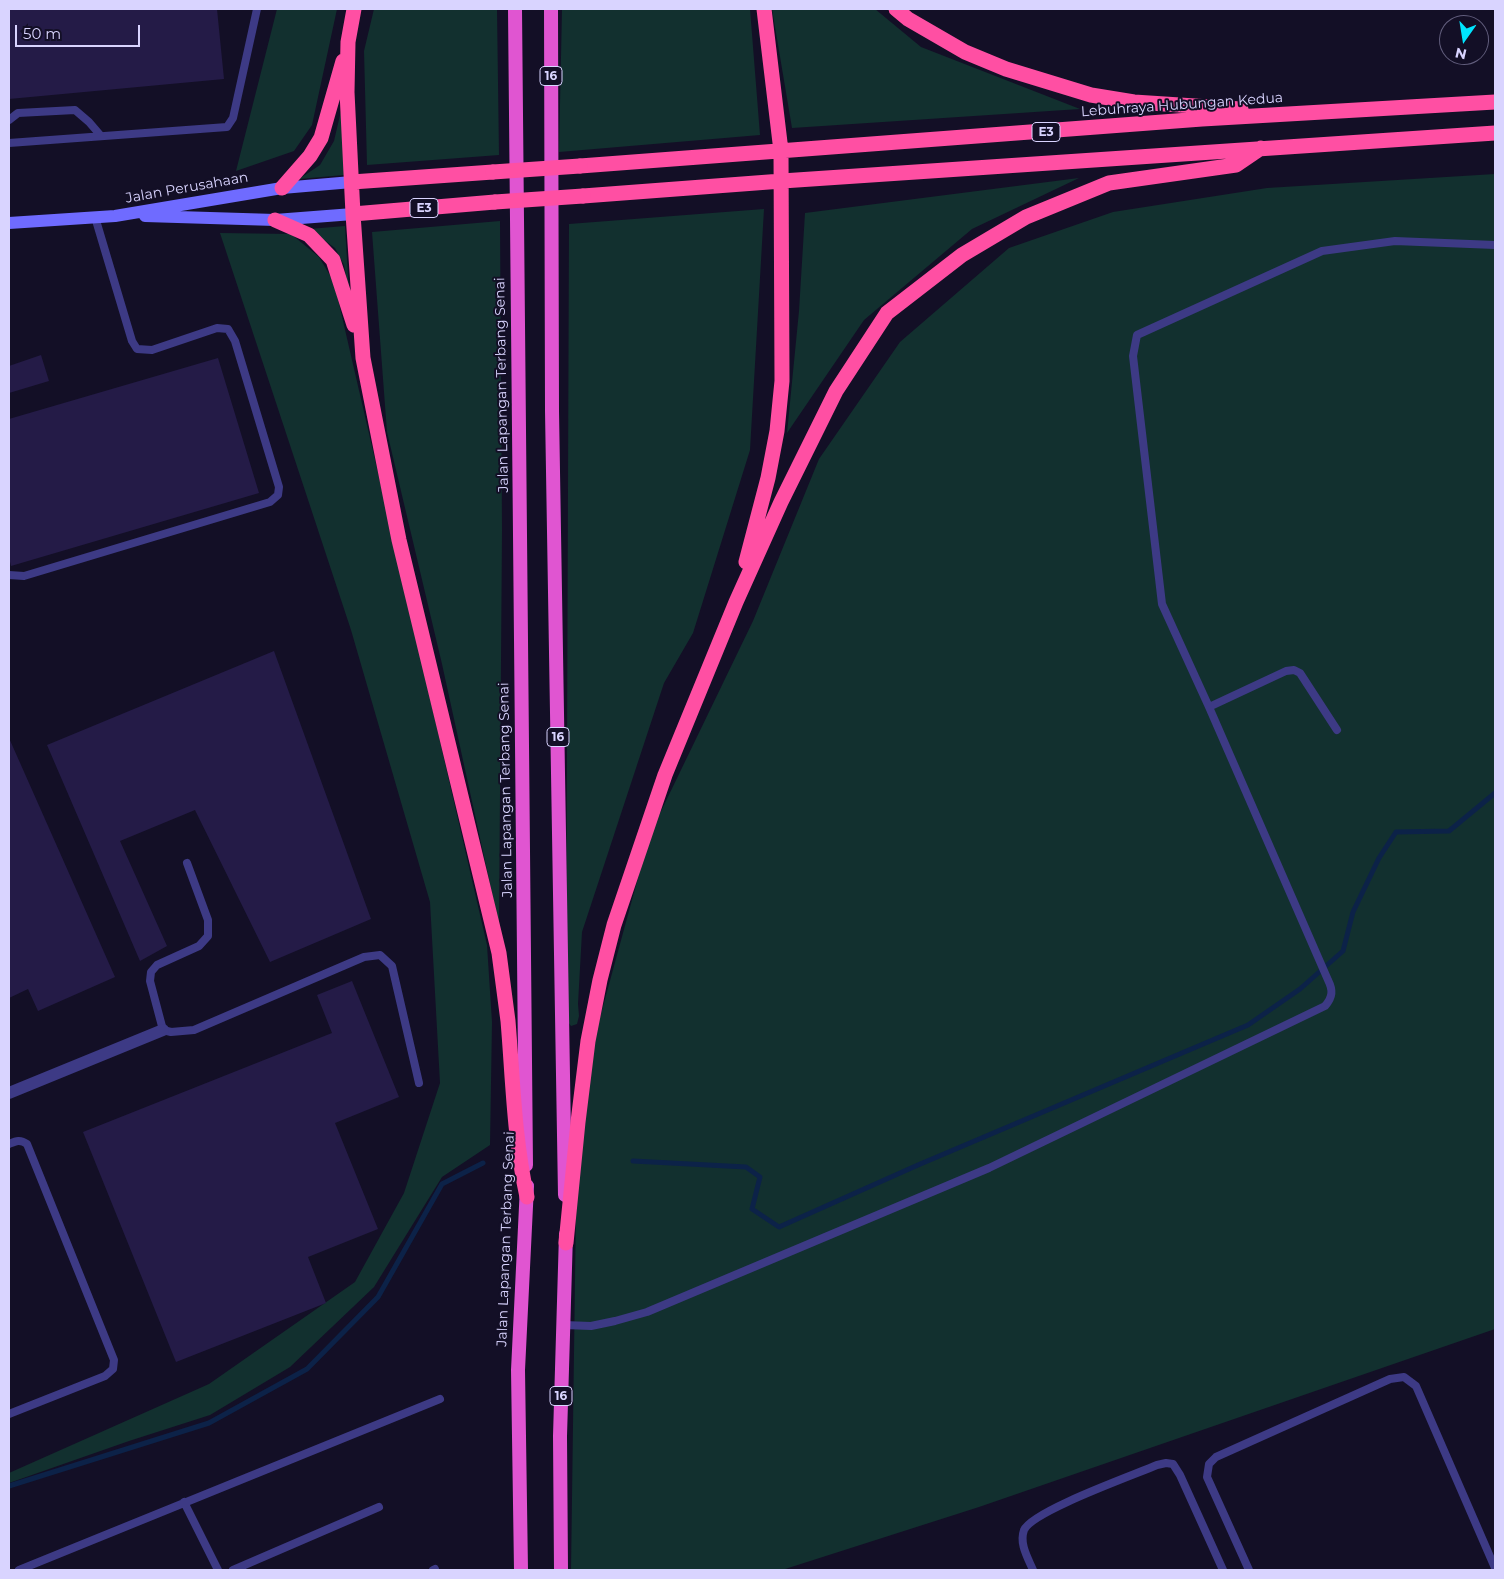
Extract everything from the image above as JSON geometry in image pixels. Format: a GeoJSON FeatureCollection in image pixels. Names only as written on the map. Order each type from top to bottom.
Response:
{"type":"FeatureCollection","features":[{"type":"Feature","properties":{"kind":"highway"},"geometry":{"type":"LineString","coordinates":[[282,188],[310,156],[322,138],[348,42],[354,9]]}},
{"type":"Feature","properties":{"kind":"highway","name":"Jalan Lapangan Terbang Senai"},"geometry":{"type":"LineString","coordinates":[[515,9],[527,1197],[518,1370],[521,1570]]}},
{"type":"Feature","properties":{"kind":"highway","name":"16"},"geometry":{"type":"LineString","coordinates":[[550,9],[552,401],[566,1243],[560,1436],[561,1570]]}},
{"type":"Feature","properties":{"kind":"highway"},"geometry":{"type":"LineString","coordinates":[[736,602],[768,478],[777,431],[782,380],[781,151],[764,9]]}},
{"type":"Feature","properties":{"kind":"highway"},"geometry":{"type":"LineString","coordinates":[[896,9],[908,19],[973,55],[1006,70],[1092,95],[1134,102],[1312,113]]}},
{"type":"Feature","properties":{"kind":"highway"},"geometry":{"type":"LineString","coordinates":[[348,42],[353,214],[363,358]]}},
{"type":"Feature","properties":{"kind":"highway","name":"Lebuhraya Hubungan Kedua"},"geometry":{"type":"LineString","coordinates":[[781,151],[1202,119],[1495,102]]}},
{"type":"Feature","properties":{"kind":"highway","name":"E3"},"geometry":{"type":"LineString","coordinates":[[353,214],[782,181],[1495,132]]}},
{"type":"Feature","properties":{"kind":"highway"},"geometry":{"type":"LineString","coordinates":[[566,1243],[588,1041],[600,980],[614,925],[665,775],[736,602],[781,502],[836,391],[887,313],[962,255],[1026,217],[1110,183],[1236,165],[1261,148]]}},
{"type":"Feature","properties":{"kind":"highway","name":"E3"},"geometry":{"type":"LineString","coordinates":[[352,182],[781,151]]}},
{"type":"Feature","properties":{"kind":"highway"},"geometry":{"type":"LineString","coordinates":[[275,220],[309,235],[334,260],[363,358],[399,540],[499,953],[508,1020],[516,1136],[527,1197]]}},
{"type":"Feature","properties":{"kind":"main road","name":"Jalan Perusahaan"},"geometry":{"type":"LineString","coordinates":[[115,216],[282,188],[352,182]]}},
{"type":"Feature","properties":{"kind":"main road","name":"Jalan Perusahaan"},"geometry":{"type":"LineString","coordinates":[[115,216],[275,220],[353,214]]}},
{"type":"Feature","properties":{"kind":"main road"},"geometry":{"type":"LineString","coordinates":[[9,223],[115,216]]}},
{"type":"Feature","properties":{"kind":"street"},"geometry":{"type":"LineString","coordinates":[[9,1093],[162,1030]]}},
{"type":"Feature","properties":{"kind":"lane"},"geometry":{"type":"LineString","coordinates":[[9,143],[227,127],[233,118],[257,9]]}},
{"type":"Feature","properties":{"kind":"lane"},"geometry":{"type":"LineString","coordinates":[[9,120],[18,113],[75,110],[101,136]]}},
{"type":"Feature","properties":{"kind":"lane"},"geometry":{"type":"LineString","coordinates":[[9,575],[24,576],[270,502],[278,496],[278,487],[235,341],[228,329],[217,328],[152,350],[137,349],[132,341],[95,217]]}},
{"type":"Feature","properties":{"kind":"lane"},"geometry":{"type":"LineString","coordinates":[[564,1324],[591,1326],[647,1312],[989,1168],[1325,1006],[1332,993],[1316,950],[1162,604],[1133,356],[1137,336],[1322,250],[1395,241],[1495,245]]}},
{"type":"Feature","properties":{"kind":"lane"},"geometry":{"type":"LineString","coordinates":[[1209,707],[1286,671],[1294,670],[1300,673],[1337,730]]}},
{"type":"Feature","properties":{"kind":"lane"},"geometry":{"type":"LineString","coordinates":[[187,863],[208,920],[208,936],[199,946],[157,965],[151,972],[150,981],[162,1030],[171,1032],[194,1030],[364,957],[380,955],[392,966],[419,1083]]}},
{"type":"Feature","properties":{"kind":"lane"},"geometry":{"type":"LineString","coordinates":[[9,1144],[17,1141],[27,1144],[114,1360],[113,1369],[105,1376],[9,1414]]}},
{"type":"Feature","properties":{"kind":"lane"},"geometry":{"type":"LineString","coordinates":[[1248,1570],[1207,1477],[1209,1464],[1216,1457],[1233,1449],[1390,1379],[1404,1377],[1416,1386],[1495,1568]]}},
{"type":"Feature","properties":{"kind":"lane"},"geometry":{"type":"LineString","coordinates":[[19,1570],[440,1399]]}},
{"type":"Feature","properties":{"kind":"lane"},"geometry":{"type":"LineString","coordinates":[[1033,1570],[1022,1543],[1024,1528],[1030,1523],[1068,1501],[1166,1463],[1173,1464],[1180,1475],[1223,1570]]}},
{"type":"Feature","properties":{"kind":"lane"},"geometry":{"type":"LineString","coordinates":[[184,1502],[218,1570]]}},
{"type":"Feature","properties":{"kind":"lane"},"geometry":{"type":"LineString","coordinates":[[233,1570],[379,1507]]}},
{"type":"Feature","properties":{"kind":"green space"},"geometry":{"type":"Polygon","coordinates":[[[277,9],[337,9],[312,125],[294,151],[236,171],[277,9]]]}},
{"type":"Feature","properties":{"kind":"green space"},"geometry":{"type":"Polygon","coordinates":[[[374,9],[497,9],[499,155],[367,165],[364,51],[374,9]]]}},
{"type":"Feature","properties":{"kind":"green space"},"geometry":{"type":"Polygon","coordinates":[[[562,9],[750,9],[760,135],[559,152],[562,9]]]}},
{"type":"Feature","properties":{"kind":"green space"},"geometry":{"type":"Polygon","coordinates":[[[772,9],[875,9],[921,47],[1080,109],[792,128],[772,9]]]}},
{"type":"Feature","properties":{"kind":"green space"},"geometry":{"type":"Polygon","coordinates":[[[344,98],[344,175],[299,179],[320,165],[334,141],[344,98]]]}},
{"type":"Feature","properties":{"kind":"green space"},"geometry":{"type":"Polygon","coordinates":[[[1495,174],[1495,1329],[979,1507],[782,1570],[571,1570],[576,1207],[590,1054],[650,834],[753,621],[819,459],[900,342],[1009,248],[1113,212],[1267,188],[1495,174]]]}},
{"type":"Feature","properties":{"kind":"green space"},"geometry":{"type":"Polygon","coordinates":[[[1079,178],[972,229],[864,320],[787,433],[799,311],[805,213],[1079,178]]]}},
{"type":"Feature","properties":{"kind":"green space"},"geometry":{"type":"Polygon","coordinates":[[[764,209],[750,450],[693,633],[664,683],[582,932],[579,1016],[577,1024],[571,1026],[566,1016],[569,224],[764,209]]]}},
{"type":"Feature","properties":{"kind":"green space"},"geometry":{"type":"Polygon","coordinates":[[[500,221],[502,530],[499,925],[442,664],[387,432],[372,232],[500,221]]]}},
{"type":"Feature","properties":{"kind":"green space"},"geometry":{"type":"Polygon","coordinates":[[[345,226],[349,292],[344,265],[335,248],[309,229],[345,226]]]}},
{"type":"Feature","properties":{"kind":"green space"},"geometry":{"type":"Polygon","coordinates":[[[220,233],[291,234],[319,257],[334,282],[487,945],[492,1022],[490,1145],[442,1177],[374,1287],[290,1367],[210,1415],[9,1483],[9,1473],[209,1384],[355,1282],[404,1193],[440,1083],[430,902],[351,630],[220,233]]]}},
{"type":"Feature","properties":{"kind":"building"},"geometry":{"type":"Polygon","coordinates":[[[9,9],[217,9],[224,79],[9,99],[9,9]]]}},
{"type":"Feature","properties":{"kind":"building"},"geometry":{"type":"Polygon","coordinates":[[[41,355],[49,381],[9,393],[9,366],[41,355]]]}},
{"type":"Feature","properties":{"kind":"building"},"geometry":{"type":"Polygon","coordinates":[[[218,358],[259,493],[11,566],[9,558],[9,419],[218,358]]]}},
{"type":"Feature","properties":{"kind":"building"},"geometry":{"type":"Polygon","coordinates":[[[274,651],[371,919],[270,962],[195,810],[120,841],[167,946],[140,961],[47,745],[274,651]]]}},
{"type":"Feature","properties":{"kind":"building"},"geometry":{"type":"Polygon","coordinates":[[[9,738],[115,977],[38,1011],[28,989],[9,998],[9,738]]]}},
{"type":"Feature","properties":{"kind":"building"},"geometry":{"type":"Polygon","coordinates":[[[352,981],[399,1097],[335,1123],[378,1229],[308,1257],[326,1303],[176,1362],[83,1132],[332,1033],[317,995],[352,981]]]}},
{"type":"Feature","properties":{"kind":"waterway"},"geometry":{"type":"LineString","coordinates":[[633,1161],[746,1167],[760,1177],[752,1209],[779,1227],[918,1165],[1248,1025],[1300,989],[1343,951],[1353,912],[1379,858],[1396,832],[1449,831],[1495,793]]}},
{"type":"Feature","properties":{"kind":"waterway"},"geometry":{"type":"LineString","coordinates":[[9,1486],[209,1423],[307,1369],[378,1297],[442,1184],[483,1163]]}}]}
